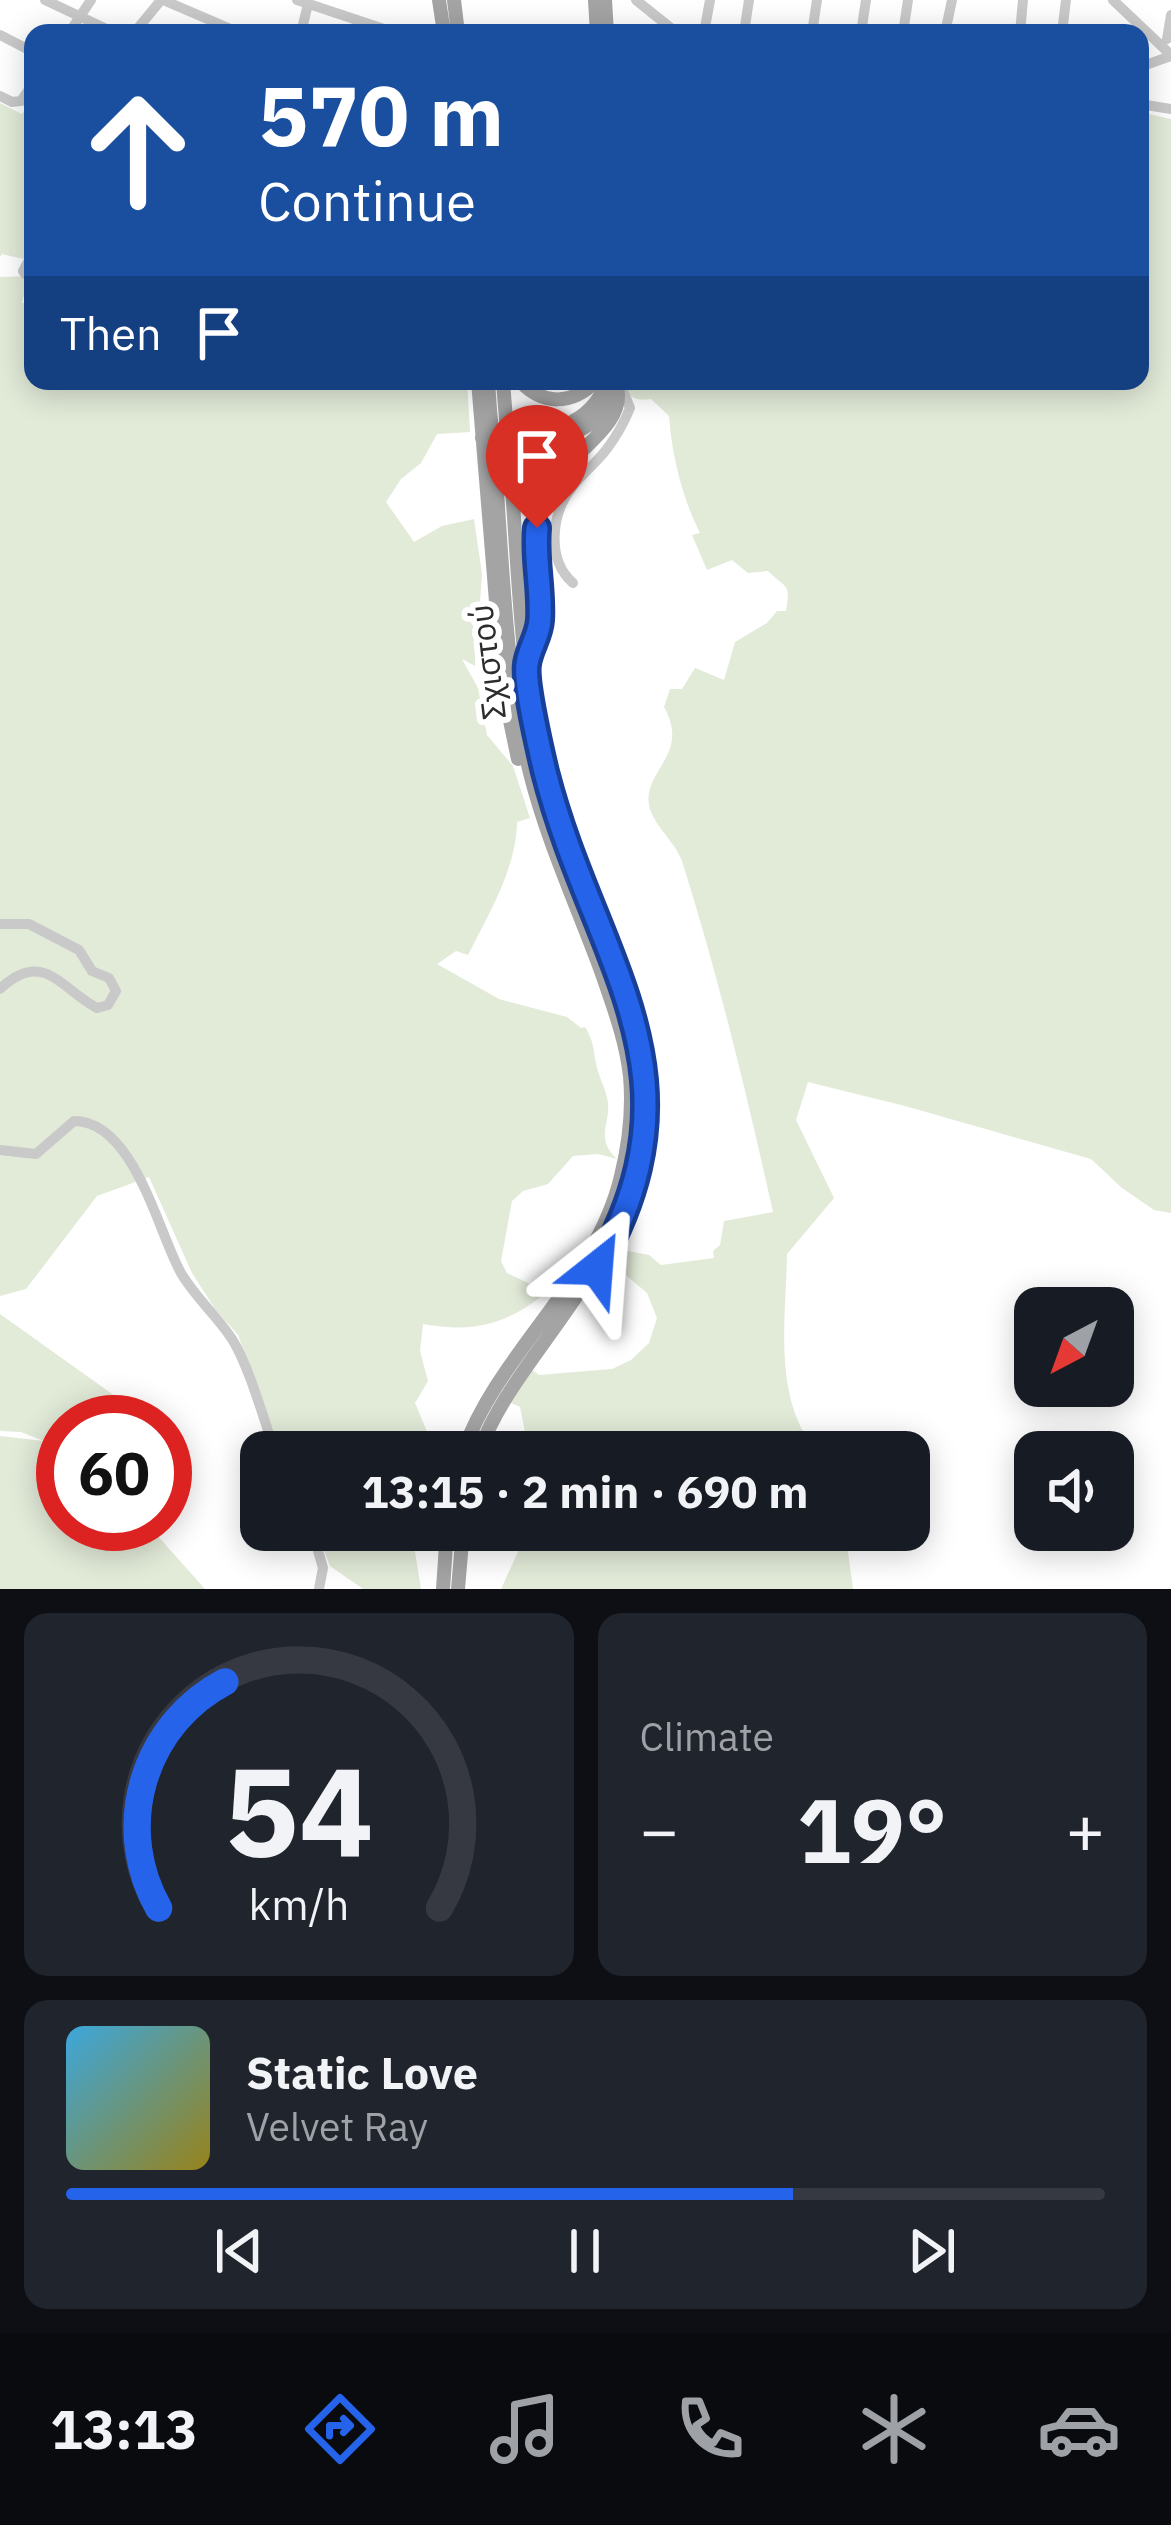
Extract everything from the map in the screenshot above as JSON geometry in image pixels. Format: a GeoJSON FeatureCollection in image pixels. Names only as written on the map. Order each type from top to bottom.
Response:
{"type":"FeatureCollection","features":[{"type":"Feature","properties":{"kind":"main road"},"geometry":{"type":"LineString","coordinates":[[479,390],[508,719],[521,770],[540,807]]}},
{"type":"Feature","properties":{"kind":"main road","name":"Σχιστού"},"geometry":{"type":"LineString","coordinates":[[489,1431],[506,1397],[608,1249],[628,1207],[645,1129],[645,1077],[634,1020],[546,776],[491,390]]}},
{"type":"Feature","properties":{"kind":"main road","name":"Σχιστού"},"geometry":{"type":"LineString","coordinates":[[497,409],[501,390]]}},
{"type":"Feature","properties":{"kind":"main road"},"geometry":{"type":"LineString","coordinates":[[531,390],[554,400],[573,398],[584,390]]}},
{"type":"Feature","properties":{"kind":"main road"},"geometry":{"type":"LineString","coordinates":[[482,443],[565,427],[578,421],[609,390]]}},
{"type":"Feature","properties":{"kind":"main road"},"geometry":{"type":"LineString","coordinates":[[527,664],[540,620],[536,540],[544,501],[559,471],[612,418],[619,401],[617,390]]}},
{"type":"Feature","properties":{"kind":"main road","name":"Σχιστού"},"geometry":{"type":"LineString","coordinates":[[473,1431],[492,1390],[595,1242],[614,1202],[630,1127],[630,1078],[620,1024],[540,807],[525,749],[515,687],[503,464]]}},
{"type":"Feature","properties":{"kind":"main road"},"geometry":{"type":"LineString","coordinates":[[443,1589],[446,1551]]}},
{"type":"Feature","properties":{"kind":"main road"},"geometry":{"type":"LineString","coordinates":[[458,1589],[461,1551]]}},
{"type":"Feature","properties":{"kind":"street"},"geometry":{"type":"LineString","coordinates":[[45,0],[96,24]]}},
{"type":"Feature","properties":{"kind":"street"},"geometry":{"type":"LineString","coordinates":[[74,24],[92,0]]}},
{"type":"Feature","properties":{"kind":"street"},"geometry":{"type":"LineString","coordinates":[[142,24],[162,0],[218,24]]}},
{"type":"Feature","properties":{"kind":"street"},"geometry":{"type":"LineString","coordinates":[[1113,0],[1138,24]]}},
{"type":"Feature","properties":{"kind":"street"},"geometry":{"type":"LineString","coordinates":[[303,2],[369,24]]}},
{"type":"Feature","properties":{"kind":"street"},"geometry":{"type":"LineString","coordinates":[[641,2],[665,24]]}},
{"type":"Feature","properties":{"kind":"street"},"geometry":{"type":"LineString","coordinates":[[1167,39],[1171,15]]}},
{"type":"Feature","properties":{"kind":"street"},"geometry":{"type":"LineString","coordinates":[[653,24],[655,16]]}},
{"type":"Feature","properties":{"kind":"street"},"geometry":{"type":"LineString","coordinates":[[1149,34],[1171,55]]}},
{"type":"Feature","properties":{"kind":"street"},"geometry":{"type":"LineString","coordinates":[[573,583],[559,568],[555,554],[558,517],[563,500],[603,454],[631,408],[619,390]]}},
{"type":"Feature","properties":{"kind":"street"},"geometry":{"type":"LineString","coordinates":[[0,924],[29,924],[79,950],[92,971],[109,978],[116,992],[108,1005],[98,1007],[59,979],[36,972],[18,975],[0,989]]}},
{"type":"Feature","properties":{"kind":"street"},"geometry":{"type":"LineString","coordinates":[[0,1150],[36,1154],[74,1121],[92,1123],[106,1133],[147,1189],[184,1277],[234,1342],[267,1431]]}},
{"type":"Feature","properties":{"kind":"street"},"geometry":{"type":"LineString","coordinates":[[318,1551],[323,1568],[320,1589]]}},
{"type":"Feature","properties":{"kind":"green space"},"geometry":{"type":"Polygon","coordinates":[[[0,103],[22,114],[23,259],[0,257],[0,103]]]}},
{"type":"Feature","properties":{"kind":"green space"},"geometry":{"type":"Polygon","coordinates":[[[1149,114],[1171,119],[1171,1213],[1154,1210],[1091,1159],[808,1082],[796,1120],[834,1198],[787,1254],[787,1383],[803,1431],[525,1431],[520,1407],[509,1402],[532,1370],[539,1375],[612,1369],[649,1343],[657,1318],[647,1293],[614,1259],[617,1249],[649,1255],[661,1265],[714,1258],[724,1221],[773,1212],[696,907],[680,856],[653,817],[649,796],[672,738],[664,707],[670,689],[682,689],[695,668],[724,680],[735,642],[767,623],[777,611],[786,611],[787,590],[768,571],[748,573],[732,560],[707,570],[692,535],[700,533],[679,476],[669,416],[651,399],[637,399],[625,390],[1149,390],[1149,114]]]}},
{"type":"Feature","properties":{"kind":"green space"},"geometry":{"type":"Polygon","coordinates":[[[24,276],[24,390],[468,390],[470,432],[437,434],[421,463],[401,479],[386,502],[414,542],[442,526],[474,519],[485,633],[475,666],[462,659],[478,688],[487,735],[513,766],[530,818],[517,822],[507,874],[468,955],[456,951],[437,964],[499,999],[567,1017],[585,1027],[607,1099],[605,1138],[617,1159],[598,1154],[573,1156],[548,1184],[523,1191],[512,1201],[501,1261],[507,1273],[547,1292],[489,1324],[423,1324],[420,1351],[428,1381],[415,1403],[426,1431],[272,1431],[238,1335],[192,1273],[149,1177],[97,1196],[26,1289],[0,1296],[0,277],[24,276]]]}},
{"type":"Feature","properties":{"kind":"green space"},"geometry":{"type":"Polygon","coordinates":[[[0,1314],[114,1395],[36,1395],[36,1438],[0,1431],[0,1314]]]}},
{"type":"Feature","properties":{"kind":"green space"},"geometry":{"type":"Polygon","coordinates":[[[0,1436],[36,1440],[36,1551],[171,1551],[205,1589],[0,1589],[0,1436]]]}},
{"type":"Feature","properties":{"kind":"green space"},"geometry":{"type":"Polygon","coordinates":[[[324,1551],[415,1551],[421,1589],[363,1589],[330,1566],[324,1551]]]}},
{"type":"Feature","properties":{"kind":"green space"},"geometry":{"type":"Polygon","coordinates":[[[518,1551],[848,1551],[853,1589],[501,1589],[518,1551]]]}},
{"type":"Feature","properties":{"kind":"route"},"geometry":{"type":"LineString","coordinates":[[537,528],[540,620],[527,664],[540,747],[555,804],[634,1020],[645,1077],[645,1129],[635,1183],[618,1230],[597,1268]]}}]}
